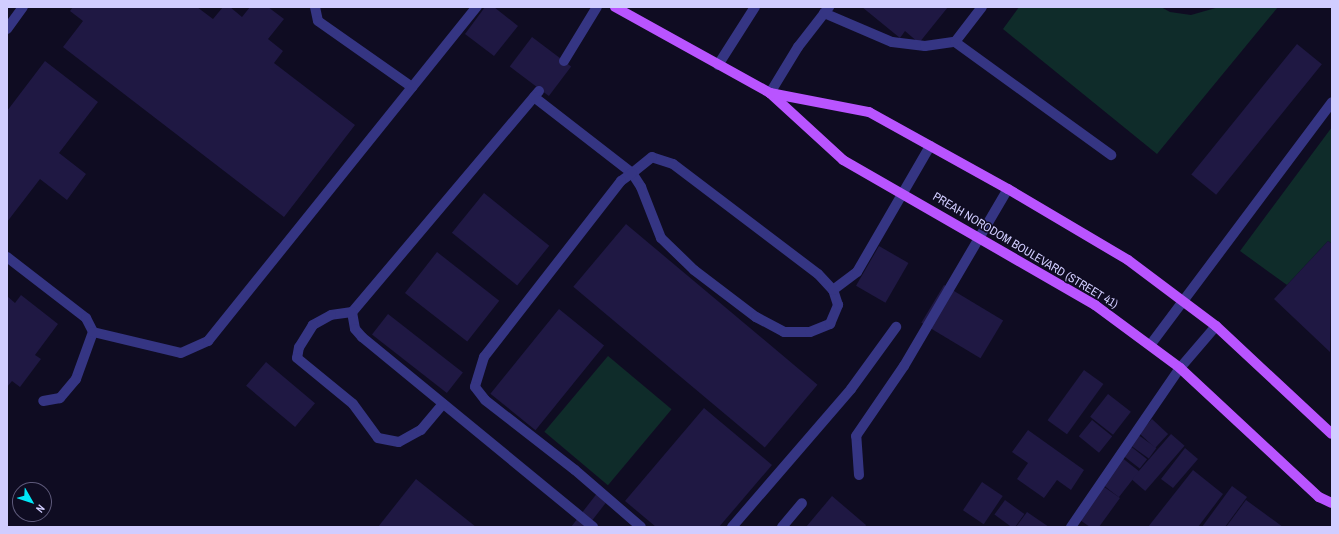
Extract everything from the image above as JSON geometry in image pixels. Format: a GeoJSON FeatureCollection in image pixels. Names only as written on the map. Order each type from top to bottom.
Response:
{"type":"FeatureCollection","features":[{"type":"Feature","properties":{"kind":"main road","name":"PREAH NORODOM BOULEVARD (STREET 41)"},"geometry":{"type":"LineString","coordinates":[[615,7],[770,93],[843,160],[1095,305],[1151,344],[1180,368],[1319,497],[1332,503]]}},
{"type":"Feature","properties":{"kind":"main road","name":"PREAH NORODOM BOULEVARD (STREET 41)"},"geometry":{"type":"LineString","coordinates":[[770,93],[869,112],[1008,189],[1128,260],[1184,300],[1216,326],[1332,434]]}},
{"type":"Feature","properties":{"kind":"lane"},"geometry":{"type":"LineString","coordinates":[[7,29],[23,7]]}},
{"type":"Feature","properties":{"kind":"lane"},"geometry":{"type":"LineString","coordinates":[[315,7],[318,21],[412,87]]}},
{"type":"Feature","properties":{"kind":"lane"},"geometry":{"type":"LineString","coordinates":[[7,257],[86,318],[94,332],[182,353],[208,340],[477,7]]}},
{"type":"Feature","properties":{"kind":"lane"},"geometry":{"type":"LineString","coordinates":[[564,61],[597,7]]}},
{"type":"Feature","properties":{"kind":"lane"},"geometry":{"type":"LineString","coordinates":[[718,64],[755,7]]}},
{"type":"Feature","properties":{"kind":"lane"},"geometry":{"type":"LineString","coordinates":[[955,42],[982,7]]}},
{"type":"Feature","properties":{"kind":"lane"},"geometry":{"type":"LineString","coordinates":[[770,93],[798,47],[827,10],[892,42],[925,46],[955,42],[1111,155]]}},
{"type":"Feature","properties":{"kind":"lane"},"geometry":{"type":"LineString","coordinates":[[443,404],[421,430],[399,442],[378,438],[353,404],[297,358],[299,347],[313,325],[331,315],[352,312],[537,94],[632,173],[641,187],[661,238],[694,270],[756,318],[784,332],[810,332],[830,324],[838,305],[833,290],[818,274],[673,164],[652,157],[632,173],[621,181],[484,357],[475,387],[485,400],[575,470],[641,527]]}},
{"type":"Feature","properties":{"kind":"lane"},"geometry":{"type":"LineString","coordinates":[[1151,344],[1332,102]]}},
{"type":"Feature","properties":{"kind":"lane"},"geometry":{"type":"LineString","coordinates":[[833,290],[857,272],[903,195],[930,146]]}},
{"type":"Feature","properties":{"kind":"lane"},"geometry":{"type":"LineString","coordinates":[[859,475],[856,436],[904,366],[1008,189]]}},
{"type":"Feature","properties":{"kind":"lane"},"geometry":{"type":"LineString","coordinates":[[352,312],[355,329],[362,338],[593,527]]}},
{"type":"Feature","properties":{"kind":"lane"},"geometry":{"type":"LineString","coordinates":[[1070,527],[1180,368],[1216,326]]}},
{"type":"Feature","properties":{"kind":"lane"},"geometry":{"type":"LineString","coordinates":[[732,527],[851,389],[896,327]]}},
{"type":"Feature","properties":{"kind":"lane"},"geometry":{"type":"LineString","coordinates":[[43,401],[60,398],[76,379],[94,332]]}},
{"type":"Feature","properties":{"kind":"lane"},"geometry":{"type":"LineString","coordinates":[[782,527],[802,503]]}},
{"type":"Feature","properties":{"kind":"green space"},"geometry":{"type":"Polygon","coordinates":[[[1019,7],[1161,7],[1170,12],[1191,15],[1219,7],[1278,7],[1157,154],[1003,29],[1019,7]]]}},
{"type":"Feature","properties":{"kind":"green space"},"geometry":{"type":"Polygon","coordinates":[[[1332,127],[1332,244],[1328,241],[1287,285],[1240,251],[1332,127]]]}},
{"type":"Feature","properties":{"kind":"green space"},"geometry":{"type":"Polygon","coordinates":[[[608,356],[672,409],[608,485],[544,432],[608,356]]]}},
{"type":"Feature","properties":{"kind":"building"},"geometry":{"type":"Polygon","coordinates":[[[73,7],[197,7],[213,19],[223,7],[230,7],[242,17],[250,7],[268,7],[284,19],[268,39],[283,51],[274,63],[355,125],[284,217],[63,47],[83,21],[70,11],[73,7]]]}},
{"type":"Feature","properties":{"kind":"building"},"geometry":{"type":"Polygon","coordinates":[[[485,7],[494,7],[518,26],[494,56],[465,34],[485,7]]]}},
{"type":"Feature","properties":{"kind":"building"},"geometry":{"type":"Polygon","coordinates":[[[862,7],[948,7],[919,43],[905,31],[900,38],[862,7]]]}},
{"type":"Feature","properties":{"kind":"building"},"geometry":{"type":"Polygon","coordinates":[[[532,37],[571,66],[549,96],[510,67],[532,37]]]}},
{"type":"Feature","properties":{"kind":"building"},"geometry":{"type":"Polygon","coordinates":[[[1297,44],[1322,64],[1216,195],[1191,175],[1297,44]]]}},
{"type":"Feature","properties":{"kind":"building"},"geometry":{"type":"Polygon","coordinates":[[[45,61],[98,102],[59,153],[86,174],[67,200],[40,179],[7,222],[7,111],[45,61]]]}},
{"type":"Feature","properties":{"kind":"building"},"geometry":{"type":"Polygon","coordinates":[[[484,193],[549,246],[517,285],[452,233],[484,193]]]}},
{"type":"Feature","properties":{"kind":"building"},"geometry":{"type":"Polygon","coordinates":[[[626,224],[818,385],[765,448],[573,287],[626,224]]]}},
{"type":"Feature","properties":{"kind":"building"},"geometry":{"type":"Polygon","coordinates":[[[1328,241],[1332,244],[1330,352],[1274,299],[1328,241]]]}},
{"type":"Feature","properties":{"kind":"building"},"geometry":{"type":"Polygon","coordinates":[[[879,246],[908,263],[885,303],[856,286],[879,246]]]}},
{"type":"Feature","properties":{"kind":"building"},"geometry":{"type":"Polygon","coordinates":[[[437,252],[499,301],[467,342],[405,293],[437,252]]]}},
{"type":"Feature","properties":{"kind":"building"},"geometry":{"type":"Polygon","coordinates":[[[944,285],[1003,321],[980,358],[921,323],[944,285]]]}},
{"type":"Feature","properties":{"kind":"building"},"geometry":{"type":"Polygon","coordinates":[[[21,295],[58,324],[35,355],[41,359],[20,387],[12,381],[7,387],[7,296],[15,303],[21,295]]]}},
{"type":"Feature","properties":{"kind":"building"},"geometry":{"type":"Polygon","coordinates":[[[559,309],[604,346],[535,430],[490,394],[559,309]]]}},
{"type":"Feature","properties":{"kind":"building"},"geometry":{"type":"Polygon","coordinates":[[[388,314],[463,372],[447,393],[372,334],[388,314]]]}},
{"type":"Feature","properties":{"kind":"building"},"geometry":{"type":"Polygon","coordinates":[[[266,362],[315,403],[295,427],[246,386],[266,362]]]}},
{"type":"Feature","properties":{"kind":"building"},"geometry":{"type":"Polygon","coordinates":[[[1084,370],[1103,384],[1067,434],[1048,420],[1084,370]]]}},
{"type":"Feature","properties":{"kind":"building"},"geometry":{"type":"Polygon","coordinates":[[[1108,394],[1131,412],[1113,435],[1090,417],[1108,394]]]}},
{"type":"Feature","properties":{"kind":"building"},"geometry":{"type":"Polygon","coordinates":[[[704,408],[772,465],[719,527],[656,527],[625,501],[704,408]]]}},
{"type":"Feature","properties":{"kind":"building"},"geometry":{"type":"Polygon","coordinates":[[[1152,419],[1168,434],[1155,448],[1139,433],[1152,419]]]}},
{"type":"Feature","properties":{"kind":"building"},"geometry":{"type":"Polygon","coordinates":[[[1092,420],[1112,436],[1099,453],[1079,436],[1092,420]]]}},
{"type":"Feature","properties":{"kind":"building"},"geometry":{"type":"Polygon","coordinates":[[[1028,430],[1084,470],[1071,490],[1057,480],[1044,498],[1017,479],[1028,463],[1012,452],[1028,430]]]}},
{"type":"Feature","properties":{"kind":"building"},"geometry":{"type":"Polygon","coordinates":[[[1137,434],[1156,448],[1149,459],[1129,445],[1137,434]]]}},
{"type":"Feature","properties":{"kind":"building"},"geometry":{"type":"Polygon","coordinates":[[[1171,434],[1185,446],[1145,491],[1132,479],[1171,434]]]}},
{"type":"Feature","properties":{"kind":"building"},"geometry":{"type":"Polygon","coordinates":[[[1129,445],[1147,459],[1140,469],[1122,454],[1129,445]]]}},
{"type":"Feature","properties":{"kind":"building"},"geometry":{"type":"Polygon","coordinates":[[[1185,448],[1198,459],[1173,488],[1161,479],[1185,448]]]}},
{"type":"Feature","properties":{"kind":"building"},"geometry":{"type":"Polygon","coordinates":[[[1121,457],[1139,471],[1119,497],[1101,483],[1121,457]]]}},
{"type":"Feature","properties":{"kind":"building"},"geometry":{"type":"Polygon","coordinates":[[[1193,470],[1223,494],[1198,527],[1148,527],[1193,470]]]}},
{"type":"Feature","properties":{"kind":"building"},"geometry":{"type":"Polygon","coordinates":[[[416,479],[476,527],[378,527],[416,479]]]}},
{"type":"Feature","properties":{"kind":"building"},"geometry":{"type":"Polygon","coordinates":[[[982,482],[1003,496],[984,524],[963,510],[982,482]]]}},
{"type":"Feature","properties":{"kind":"building"},"geometry":{"type":"Polygon","coordinates":[[[1100,484],[1120,498],[1099,527],[1090,527],[1077,518],[1100,484]]]}},
{"type":"Feature","properties":{"kind":"building"},"geometry":{"type":"Polygon","coordinates":[[[1232,486],[1247,497],[1225,527],[1202,527],[1232,486]]]}},
{"type":"Feature","properties":{"kind":"building"},"geometry":{"type":"Polygon","coordinates":[[[598,492],[608,500],[587,527],[571,527],[598,492]]]}},
{"type":"Feature","properties":{"kind":"building"},"geometry":{"type":"Polygon","coordinates":[[[832,496],[866,525],[865,527],[806,527],[832,496]]]}},
{"type":"Feature","properties":{"kind":"building"},"geometry":{"type":"Polygon","coordinates":[[[1005,500],[1024,514],[1015,527],[1012,527],[994,515],[1005,500]]]}},
{"type":"Feature","properties":{"kind":"building"},"geometry":{"type":"Polygon","coordinates":[[[1246,500],[1283,527],[1226,527],[1246,500]]]}},
{"type":"Feature","properties":{"kind":"building"},"geometry":{"type":"Polygon","coordinates":[[[1027,512],[1049,527],[1016,527],[1027,512]]]}}]}
